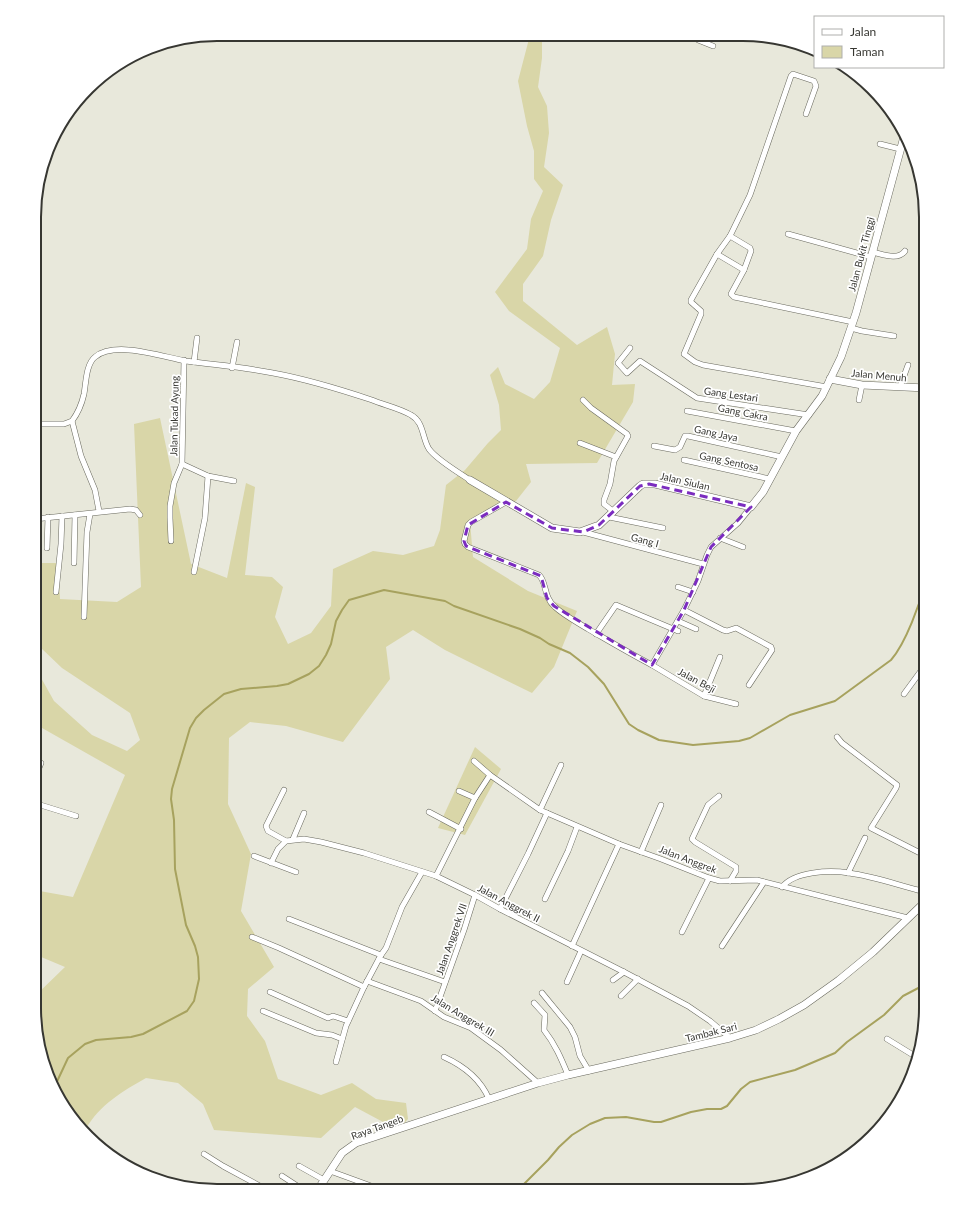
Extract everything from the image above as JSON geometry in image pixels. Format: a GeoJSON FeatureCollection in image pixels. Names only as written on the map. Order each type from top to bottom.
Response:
{"type":"FeatureCollection","features":[{"type":"Feature","properties":{"kind":"street"},"geometry":{"type":"LineString","coordinates":[[700,41],[713,46]]}},
{"type":"Feature","properties":{"kind":"street"},"geometry":{"type":"LineString","coordinates":[[806,114],[816,83],[793,74],[791,76],[750,195],[730,236],[717,254],[691,300],[691,302],[701,311],[701,314],[684,354],[685,356],[703,365],[827,387]]}},
{"type":"Feature","properties":{"kind":"street","name":"Jalan Bukit Tinggi"},"geometry":{"type":"LineString","coordinates":[[830,379],[841,357],[852,325],[902,142]]}},
{"type":"Feature","properties":{"kind":"street"},"geometry":{"type":"LineString","coordinates":[[880,144],[900,149]]}},
{"type":"Feature","properties":{"kind":"street"},"geometry":{"type":"LineString","coordinates":[[788,234],[871,254],[897,256],[903,254],[905,251]]}},
{"type":"Feature","properties":{"kind":"street"},"geometry":{"type":"LineString","coordinates":[[730,236],[751,249],[744,270],[732,292],[733,296],[852,325],[862,331],[894,336]]}},
{"type":"Feature","properties":{"kind":"street"},"geometry":{"type":"LineString","coordinates":[[717,254],[744,270]]}},
{"type":"Feature","properties":{"kind":"street"},"geometry":{"type":"LineString","coordinates":[[194,362],[197,338]]}},
{"type":"Feature","properties":{"kind":"street"},"geometry":{"type":"LineString","coordinates":[[232,368],[237,342]]}},
{"type":"Feature","properties":{"kind":"street","name":"Gang Lestari"},"geometry":{"type":"LineString","coordinates":[[630,348],[618,363],[627,372],[640,360],[697,398],[809,415]]}},
{"type":"Feature","properties":{"kind":"street"},"geometry":{"type":"LineString","coordinates":[[41,424],[64,424],[72,421],[81,405],[92,359],[96,355],[103,352],[119,350],[150,352],[194,362],[266,372],[295,378],[363,397],[412,415],[420,424],[429,449],[458,472],[506,502],[552,528],[583,532]]}},
{"type":"Feature","properties":{"kind":"street","name":"Jalan Tukad Ayung"},"geometry":{"type":"LineString","coordinates":[[171,541],[171,498],[176,477],[182,464],[184,360]]}},
{"type":"Feature","properties":{"kind":"street"},"geometry":{"type":"LineString","coordinates":[[900,387],[908,365]]}},
{"type":"Feature","properties":{"kind":"street"},"geometry":{"type":"LineString","coordinates":[[652,665],[676,629],[678,621],[693,592],[711,547],[738,523],[759,499],[796,432],[827,387],[830,379]]}},
{"type":"Feature","properties":{"kind":"street","name":"Jalan Menuh"},"geometry":{"type":"LineString","coordinates":[[830,379],[862,385],[919,388]]}},
{"type":"Feature","properties":{"kind":"street"},"geometry":{"type":"LineString","coordinates":[[859,400],[862,385]]}},
{"type":"Feature","properties":{"kind":"street"},"geometry":{"type":"LineString","coordinates":[[583,400],[590,408],[628,435],[627,440],[616,457],[604,502],[612,514],[663,528]]}},
{"type":"Feature","properties":{"kind":"street","name":"Gang Cakra"},"geometry":{"type":"LineString","coordinates":[[687,411],[796,432]]}},
{"type":"Feature","properties":{"kind":"street"},"geometry":{"type":"LineString","coordinates":[[72,421],[80,456],[95,490],[99,511]]}},
{"type":"Feature","properties":{"kind":"street","name":"Gang Jaya"},"geometry":{"type":"LineString","coordinates":[[654,446],[675,450],[680,447],[685,436],[688,436],[782,457]]}},
{"type":"Feature","properties":{"kind":"street"},"geometry":{"type":"LineString","coordinates":[[580,443],[616,457]]}},
{"type":"Feature","properties":{"kind":"street","name":"Gang Sentosa"},"geometry":{"type":"LineString","coordinates":[[684,460],[770,479]]}},
{"type":"Feature","properties":{"kind":"street"},"geometry":{"type":"LineString","coordinates":[[182,464],[208,476],[234,481]]}},
{"type":"Feature","properties":{"kind":"street"},"geometry":{"type":"LineString","coordinates":[[194,572],[205,518],[208,476]]}},
{"type":"Feature","properties":{"kind":"street","name":"Jalan Siulan"},"geometry":{"type":"LineString","coordinates":[[583,532],[599,525],[640,486],[649,484],[751,507]]}},
{"type":"Feature","properties":{"kind":"street","name":"Jalan Beji"},"geometry":{"type":"LineString","coordinates":[[506,502],[468,524],[464,541],[468,547],[539,575],[543,580],[547,598],[566,616],[704,696],[736,704]]}},
{"type":"Feature","properties":{"kind":"street"},"geometry":{"type":"LineString","coordinates":[[41,517],[134,509],[140,515]]}},
{"type":"Feature","properties":{"kind":"street"},"geometry":{"type":"LineString","coordinates":[[84,617],[87,532],[90,514]]}},
{"type":"Feature","properties":{"kind":"street"},"geometry":{"type":"LineString","coordinates":[[74,563],[75,515]]}},
{"type":"Feature","properties":{"kind":"street"},"geometry":{"type":"LineString","coordinates":[[47,548],[48,516]]}},
{"type":"Feature","properties":{"kind":"street"},"geometry":{"type":"LineString","coordinates":[[56,592],[61,544],[62,516]]}},
{"type":"Feature","properties":{"kind":"street","name":"Gang I"},"geometry":{"type":"LineString","coordinates":[[583,532],[703,564]]}},
{"type":"Feature","properties":{"kind":"street"},"geometry":{"type":"LineString","coordinates":[[720,538],[743,547]]}},
{"type":"Feature","properties":{"kind":"street"},"geometry":{"type":"LineString","coordinates":[[678,587],[693,592]]}},
{"type":"Feature","properties":{"kind":"street"},"geometry":{"type":"LineString","coordinates":[[596,634],[616,605],[676,629]]}},
{"type":"Feature","properties":{"kind":"street"},"geometry":{"type":"LineString","coordinates":[[684,610],[723,630],[727,631],[736,628],[771,647],[772,650],[749,685]]}},
{"type":"Feature","properties":{"kind":"street"},"geometry":{"type":"LineString","coordinates":[[678,621],[696,629]]}},
{"type":"Feature","properties":{"kind":"street"},"geometry":{"type":"LineString","coordinates":[[704,696],[720,657]]}},
{"type":"Feature","properties":{"kind":"street"},"geometry":{"type":"LineString","coordinates":[[904,694],[919,674]]}},
{"type":"Feature","properties":{"kind":"street"},"geometry":{"type":"LineString","coordinates":[[837,737],[897,785],[871,828],[919,852]]}},
{"type":"Feature","properties":{"kind":"street","name":"Jalan Anggrek"},"geometry":{"type":"LineString","coordinates":[[474,761],[490,775],[540,810],[619,844],[709,878],[720,881],[747,880],[764,882],[908,918]]}},
{"type":"Feature","properties":{"kind":"street"},"geometry":{"type":"LineString","coordinates":[[540,810],[561,765]]}},
{"type":"Feature","properties":{"kind":"street"},"geometry":{"type":"LineString","coordinates":[[436,876],[461,829],[475,798],[490,775]]}},
{"type":"Feature","properties":{"kind":"street"},"geometry":{"type":"LineString","coordinates":[[271,863],[278,849],[286,841],[268,831],[266,826],[284,790]]}},
{"type":"Feature","properties":{"kind":"street"},"geometry":{"type":"LineString","coordinates":[[459,790],[475,798]]}},
{"type":"Feature","properties":{"kind":"street"},"geometry":{"type":"LineString","coordinates":[[719,796],[708,805],[692,839],[736,867],[736,871],[730,881]]}},
{"type":"Feature","properties":{"kind":"street"},"geometry":{"type":"LineString","coordinates":[[41,805],[76,816]]}},
{"type":"Feature","properties":{"kind":"street"},"geometry":{"type":"LineString","coordinates":[[641,852],[661,805]]}},
{"type":"Feature","properties":{"kind":"street"},"geometry":{"type":"LineString","coordinates":[[429,812],[461,829]]}},
{"type":"Feature","properties":{"kind":"street"},"geometry":{"type":"LineString","coordinates":[[293,839],[304,813]]}},
{"type":"Feature","properties":{"kind":"street"},"geometry":{"type":"LineString","coordinates":[[500,909],[547,813]]}},
{"type":"Feature","properties":{"kind":"street"},"geometry":{"type":"LineString","coordinates":[[545,900],[568,851],[577,826]]}},
{"type":"Feature","properties":{"kind":"street"},"geometry":{"type":"LineString","coordinates":[[848,873],[865,838]]}},
{"type":"Feature","properties":{"kind":"street","name":"Jalan Anggrek II"},"geometry":{"type":"LineString","coordinates":[[286,841],[293,839],[304,839],[321,842],[364,853],[436,876],[688,1006],[710,1021],[730,1038]]}},
{"type":"Feature","properties":{"kind":"street"},"geometry":{"type":"LineString","coordinates":[[572,946],[619,844]]}},
{"type":"Feature","properties":{"kind":"street"},"geometry":{"type":"LineString","coordinates":[[254,856],[296,872]]}},
{"type":"Feature","properties":{"kind":"street"},"geometry":{"type":"LineString","coordinates":[[336,1062],[348,1021],[364,987],[386,948],[402,907],[422,872]]}},
{"type":"Feature","properties":{"kind":"street"},"geometry":{"type":"LineString","coordinates":[[782,886],[792,878],[806,874],[827,872],[848,873],[919,891]]}},
{"type":"Feature","properties":{"kind":"street"},"geometry":{"type":"LineString","coordinates":[[682,932],[709,878]]}},
{"type":"Feature","properties":{"kind":"street"},"geometry":{"type":"LineString","coordinates":[[722,946],[764,882]]}},
{"type":"Feature","properties":{"kind":"street","name":"Jalan Anggrek VII"},"geometry":{"type":"LineString","coordinates":[[435,1011],[475,895]]}},
{"type":"Feature","properties":{"kind":"street","name":"Tambak Sari"},"geometry":{"type":"LineString","coordinates":[[463,1109],[538,1083],[730,1038],[756,1030],[779,1020],[804,1005],[857,966],[919,908]]}},
{"type":"Feature","properties":{"kind":"street"},"geometry":{"type":"LineString","coordinates":[[289,919],[445,982]]}},
{"type":"Feature","properties":{"kind":"street"},"geometry":{"type":"LineString","coordinates":[[252,937],[364,987]]}},
{"type":"Feature","properties":{"kind":"street"},"geometry":{"type":"LineString","coordinates":[[567,982],[581,951]]}},
{"type":"Feature","properties":{"kind":"street"},"geometry":{"type":"LineString","coordinates":[[613,980],[624,972]]}},
{"type":"Feature","properties":{"kind":"street"},"geometry":{"type":"LineString","coordinates":[[620,996],[638,979]]}},
{"type":"Feature","properties":{"kind":"street","name":"Jalan Anggrek III"},"geometry":{"type":"LineString","coordinates":[[368,981],[421,1001],[444,1017],[471,1028],[501,1050],[538,1083]]}},
{"type":"Feature","properties":{"kind":"street"},"geometry":{"type":"LineString","coordinates":[[270,992],[328,1018],[333,1016],[348,1021]]}},
{"type":"Feature","properties":{"kind":"street"},"geometry":{"type":"LineString","coordinates":[[542,993],[570,1027],[575,1037],[580,1056],[589,1071]]}},
{"type":"Feature","properties":{"kind":"street"},"geometry":{"type":"LineString","coordinates":[[534,1002],[545,1015],[544,1030],[554,1043],[568,1075]]}},
{"type":"Feature","properties":{"kind":"street"},"geometry":{"type":"LineString","coordinates":[[263,1011],[316,1033],[332,1035],[342,1039]]}},
{"type":"Feature","properties":{"kind":"street"},"geometry":{"type":"LineString","coordinates":[[887,1039],[913,1055]]}},
{"type":"Feature","properties":{"kind":"street"},"geometry":{"type":"LineString","coordinates":[[444,1057],[456,1062],[477,1079],[485,1089],[490,1099]]}},
{"type":"Feature","properties":{"kind":"street","name":"Raya Tangeb"},"geometry":{"type":"LineString","coordinates":[[321,1184],[342,1153],[356,1143],[463,1109]]}},
{"type":"Feature","properties":{"kind":"street"},"geometry":{"type":"LineString","coordinates":[[204,1154],[256,1184]]}},
{"type":"Feature","properties":{"kind":"street"},"geometry":{"type":"LineString","coordinates":[[299,1166],[324,1180]]}},
{"type":"Feature","properties":{"kind":"street"},"geometry":{"type":"LineString","coordinates":[[330,1171],[366,1184]]}},
{"type":"Feature","properties":{"kind":"street"},"geometry":{"type":"LineString","coordinates":[[282,1176],[294,1184]]}},
{"type":"Feature","properties":{"kind":"highlighted area"},"geometry":{"type":"Polygon","coordinates":[[[649,484],[751,507],[711,547],[684,610],[652,665],[554,606],[547,598],[541,576],[466,546],[464,541],[468,525],[506,502],[552,528],[583,532],[599,525],[640,486],[649,484]]]}},
{"type":"Feature","properties":{"kind":"green space"},"geometry":{"type":"Polygon","coordinates":[[[528,41],[542,41],[542,58],[538,87],[547,106],[549,133],[544,167],[563,185],[551,220],[543,256],[523,284],[523,301],[577,345],[607,327],[615,354],[612,385],[635,384],[633,402],[597,463],[526,464],[531,482],[516,501],[470,522],[473,557],[528,591],[577,611],[554,667],[532,693],[445,650],[413,630],[386,647],[390,679],[343,742],[286,726],[250,722],[229,738],[228,804],[251,854],[241,911],[274,967],[248,989],[247,1016],[265,1041],[278,1079],[321,1095],[352,1083],[376,1099],[406,1103],[408,1119],[398,1130],[355,1107],[321,1138],[214,1130],[203,1104],[178,1083],[146,1078],[112,1099],[91,1120],[87,1127],[77,1115],[59,1086],[50,1065],[44,1043],[41,1020],[41,990],[65,967],[41,957],[41,891],[73,897],[125,775],[41,727],[41,678],[54,701],[92,735],[127,751],[140,740],[130,713],[62,668],[41,648],[41,563],[58,563],[60,599],[117,602],[141,587],[134,424],[160,418],[191,564],[227,578],[246,483],[255,487],[245,575],[272,577],[283,587],[275,617],[288,644],[311,633],[331,606],[333,569],[373,551],[403,555],[434,546],[440,530],[446,485],[465,470],[501,430],[499,405],[490,375],[498,367],[505,384],[534,399],[550,382],[560,348],[509,311],[495,292],[527,249],[531,219],[543,191],[534,179],[534,151],[527,126],[518,81],[528,41]]]}},
{"type":"Feature","properties":{"kind":"green space"},"geometry":{"type":"Polygon","coordinates":[[[475,747],[501,769],[465,835],[438,828],[475,747]]]}},
{"type":"Feature","properties":{"kind":"waterway"},"geometry":{"type":"LineString","coordinates":[[57,1082],[68,1058],[85,1044],[96,1040],[131,1037],[143,1034],[187,1011],[194,1001],[199,979],[198,957],[186,925],[175,869],[174,820],[171,799],[172,789],[190,728],[196,718],[224,694],[241,689],[288,684],[309,674],[319,666],[331,644],[336,621],[349,600],[384,590],[445,601],[454,606],[520,629],[570,653],[588,667],[604,684],[629,724],[659,740],[693,745],[739,741],[750,738],[790,715],[835,701],[891,660],[897,653],[919,603]]}},
{"type":"Feature","properties":{"kind":"waterway"},"geometry":{"type":"LineString","coordinates":[[524,1184],[572,1135],[590,1124],[605,1118],[626,1117],[661,1122],[691,1112],[707,1109],[721,1109],[727,1106],[741,1089],[750,1082],[795,1070],[835,1053],[847,1042],[884,1015],[903,996],[919,988]]}}]}
